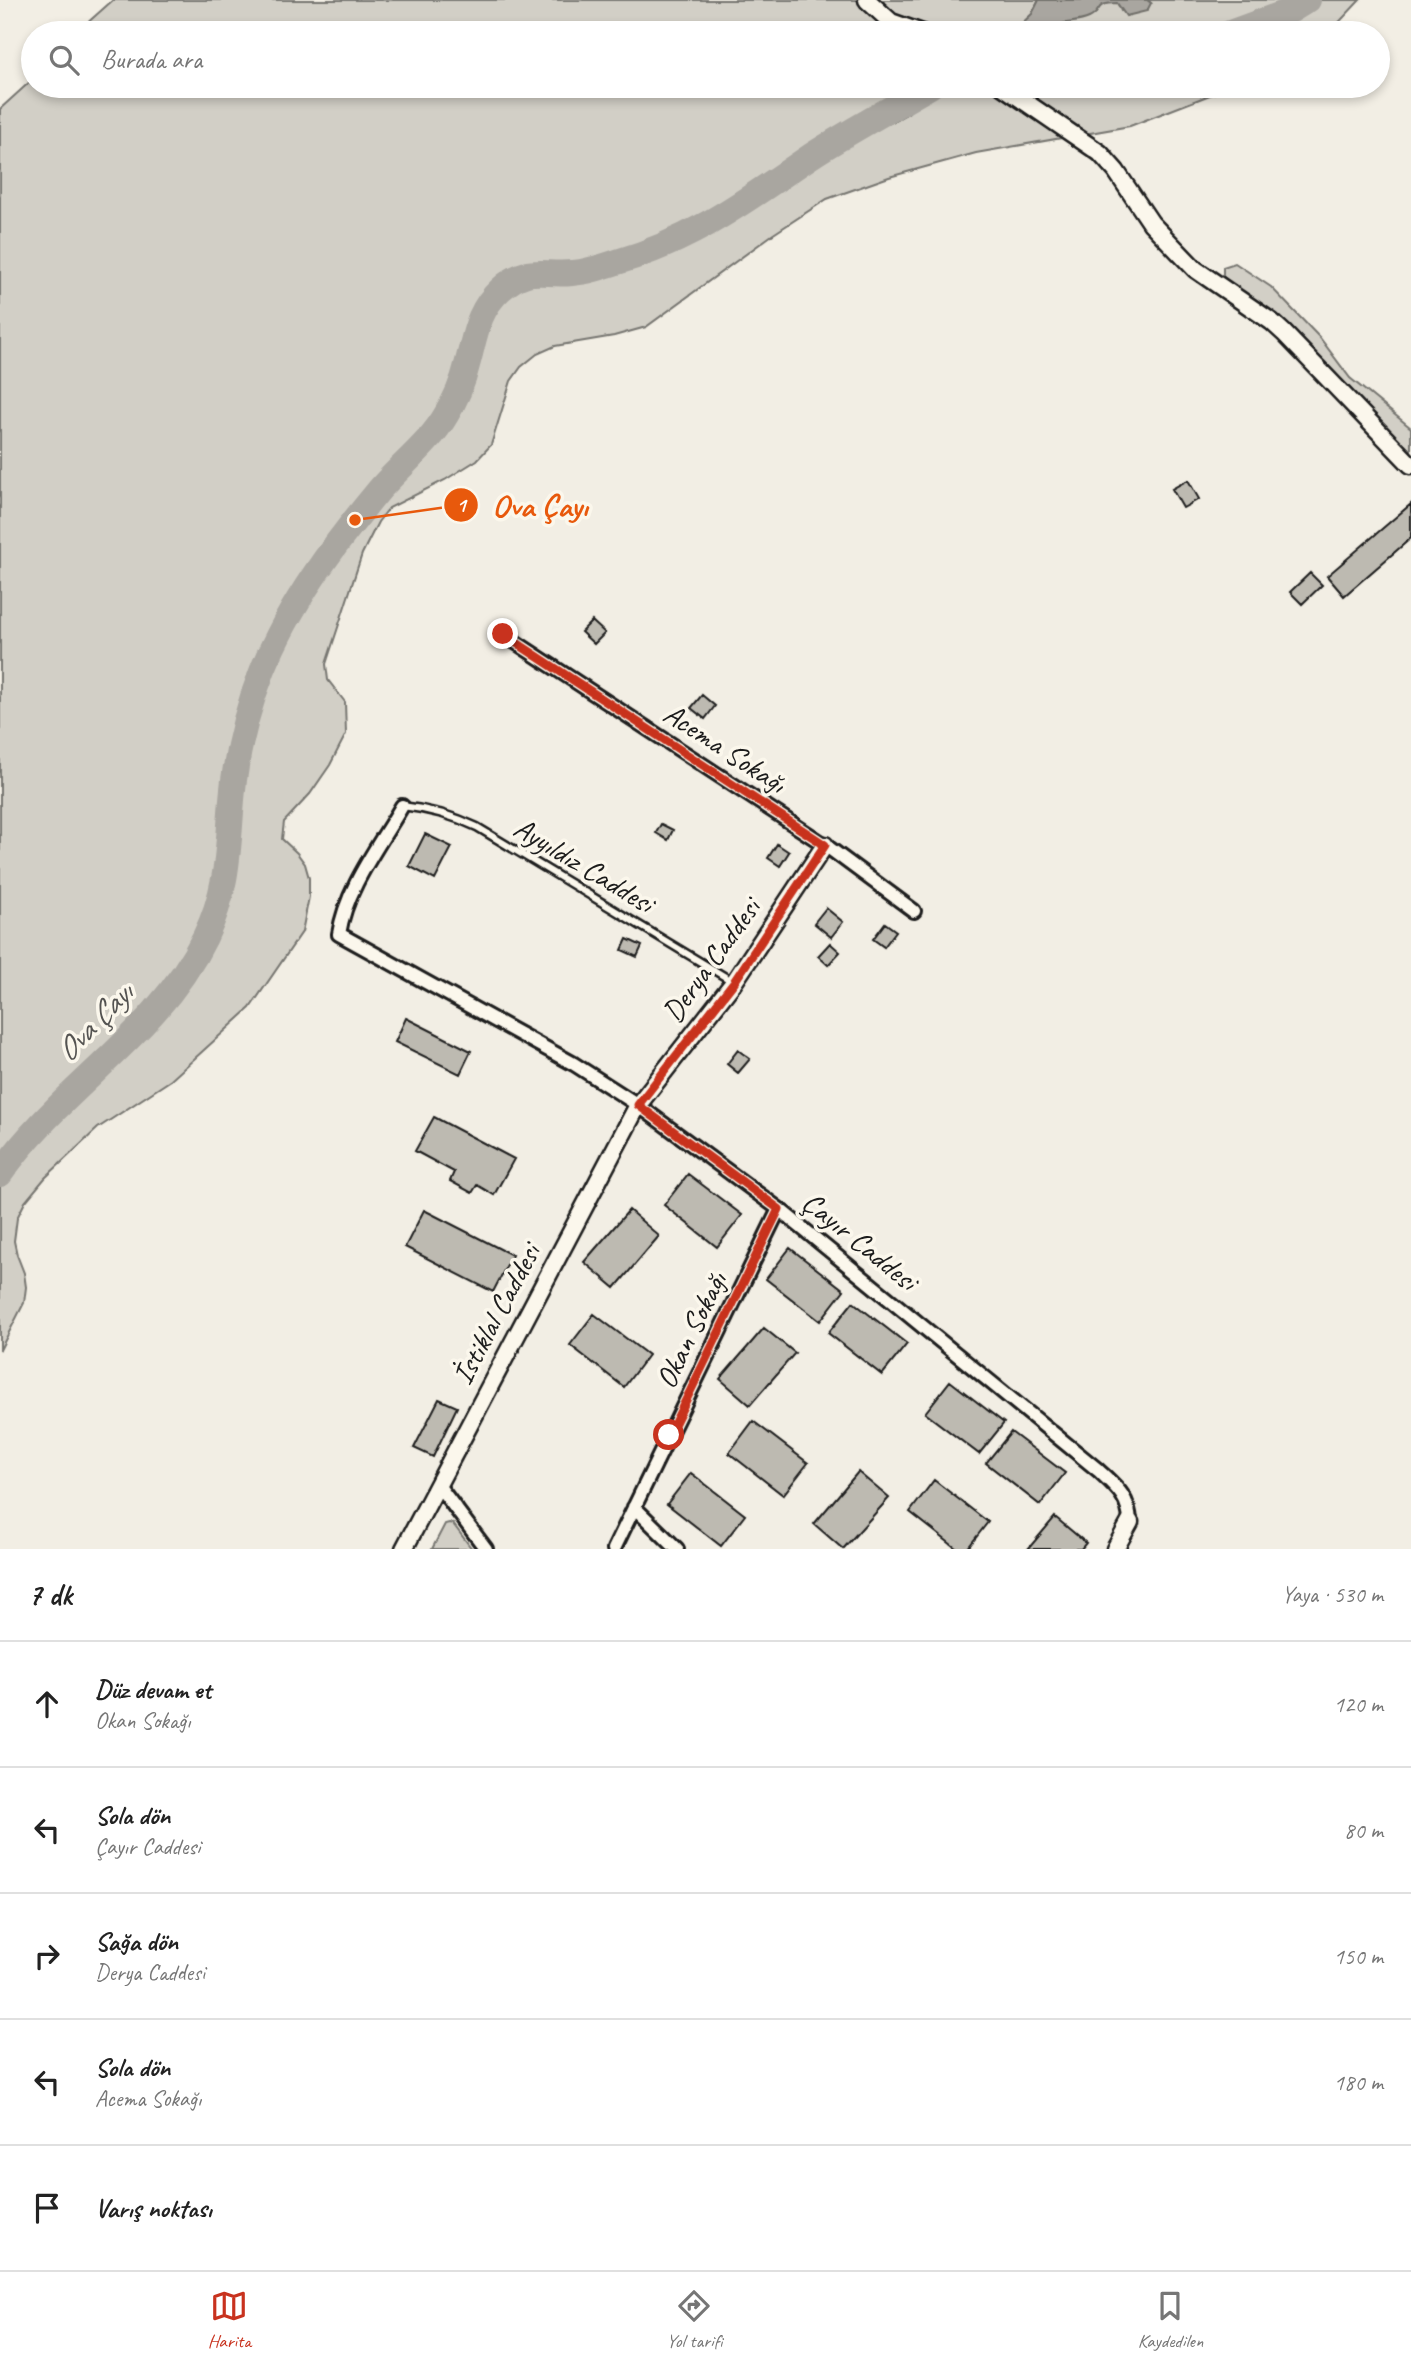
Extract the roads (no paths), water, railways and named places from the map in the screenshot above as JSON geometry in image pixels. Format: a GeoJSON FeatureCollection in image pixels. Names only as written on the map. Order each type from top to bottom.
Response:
{"type":"FeatureCollection","features":[{"type":"Feature","properties":{"kind":"street"},"geometry":{"type":"LineString","coordinates":[[867,0],[890,21]]}},
{"type":"Feature","properties":{"kind":"street"},"geometry":{"type":"LineString","coordinates":[[1020,98],[1100,153],[1116,171],[1151,223],[1174,249],[1195,269],[1272,322],[1411,465]]}},
{"type":"Feature","properties":{"kind":"street","name":"Acema Sokağı"},"geometry":{"type":"LineString","coordinates":[[503,634],[825,845],[914,911]]}},
{"type":"Feature","properties":{"kind":"street","name":"Çayır Caddesi"},"geometry":{"type":"LineString","coordinates":[[402,806],[351,895],[342,914],[339,934],[574,1065],[638,1105],[779,1209],[1098,1470],[1117,1488],[1129,1506],[1130,1522]]}},
{"type":"Feature","properties":{"kind":"street","name":"Derya Caddesi"},"geometry":{"type":"LineString","coordinates":[[638,1105],[734,982],[825,845]]}},
{"type":"Feature","properties":{"kind":"street","name":"İstiklal Caddesi"},"geometry":{"type":"LineString","coordinates":[[404,1549],[638,1105]]}},
{"type":"Feature","properties":{"kind":"street","name":"Okan Sokağı"},"geometry":{"type":"LineString","coordinates":[[614,1549],[779,1209]]}},
{"type":"Feature","properties":{"kind":"street"},"geometry":{"type":"LineString","coordinates":[[438,1485],[486,1549]]}},
{"type":"Feature","properties":{"kind":"street"},"geometry":{"type":"LineString","coordinates":[[634,1507],[677,1549]]}},
{"type":"Feature","properties":{"kind":"street"},"geometry":{"type":"LineString","coordinates":[[1115,1549],[1130,1522]]}},
{"type":"Feature","properties":{"kind":"lane","name":"Ayyıldız Caddesi"},"geometry":{"type":"LineString","coordinates":[[402,806],[429,808],[450,814],[477,827],[734,982]]}},
{"type":"Feature","properties":{"kind":"waterway","name":"Ova Çayı"},"geometry":{"type":"LineString","coordinates":[[1263,21],[1290,11],[1308,0]]}},
{"type":"Feature","properties":{"kind":"waterway","name":"Ova Çayı"},"geometry":{"type":"LineString","coordinates":[[0,1174],[51,1114],[161,1003],[185,972],[205,937],[214,917],[224,878],[234,780],[242,737],[258,682],[274,645],[300,597],[347,531],[380,489],[432,435],[446,415],[461,384],[478,325],[492,298],[510,282],[527,274],[561,274],[589,270],[671,242],[718,217],[826,147],[910,98]]}},
{"type":"Feature","properties":{"kind":"place","name":"Ova Çayı"},"geometry":{"type":"Point","coordinates":[355,520]}}]}
